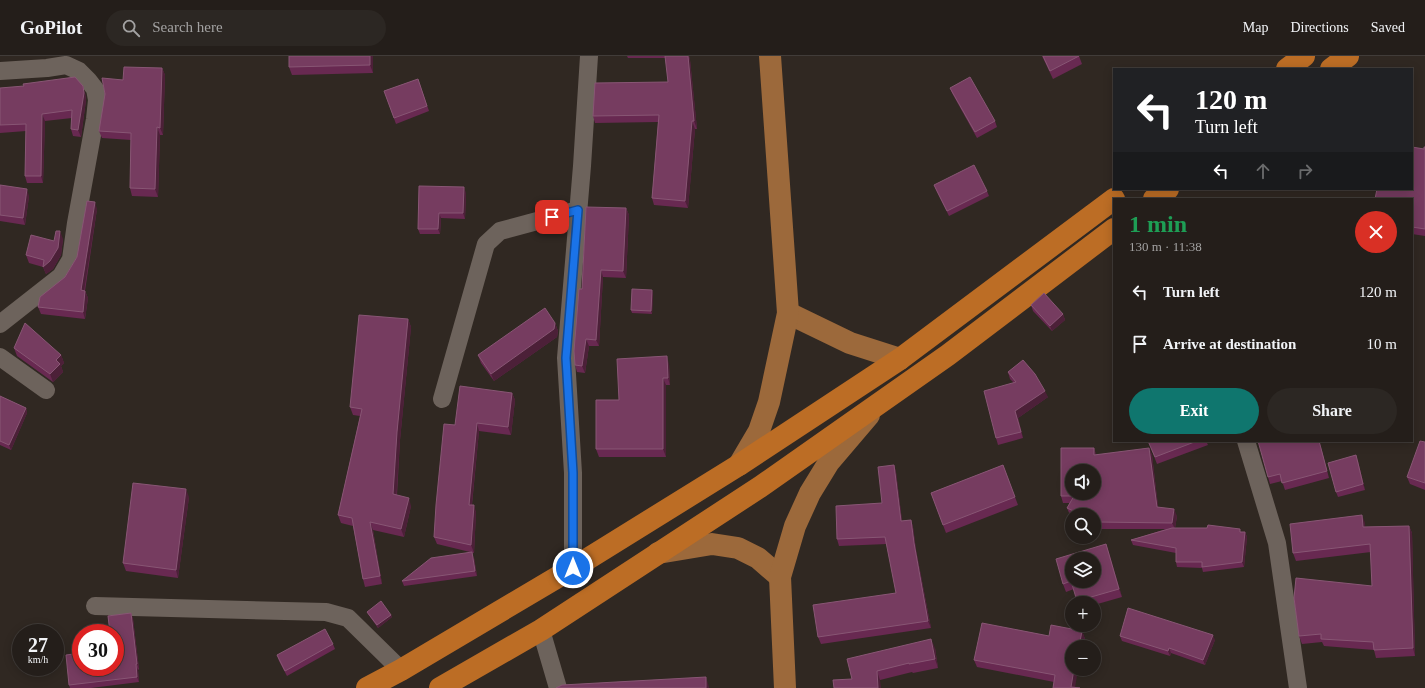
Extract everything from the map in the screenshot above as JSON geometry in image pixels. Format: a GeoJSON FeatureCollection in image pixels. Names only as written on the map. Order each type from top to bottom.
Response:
{"type":"FeatureCollection","features":[{"type":"Feature","properties":{"kind":"highway"},"geometry":{"type":"LineString","coordinates":[[1288,68],[1304,56]]}},
{"type":"Feature","properties":{"kind":"highway"},"geometry":{"type":"LineString","coordinates":[[1332,68],[1348,56]]}},
{"type":"Feature","properties":{"kind":"highway"},"geometry":{"type":"LineString","coordinates":[[1115,198],[1127,190]]}},
{"type":"Feature","properties":{"kind":"highway"},"geometry":{"type":"LineString","coordinates":[[367,688],[401,670],[573,568],[739,465],[900,359],[1113,200]]}},
{"type":"Feature","properties":{"kind":"highway"},"geometry":{"type":"LineString","coordinates":[[440,688],[541,630],[760,487],[948,355],[1113,230]]}},
{"type":"Feature","properties":{"kind":"main road"},"geometry":{"type":"LineString","coordinates":[[739,465],[759,431],[769,402],[788,313],[770,56]]}},
{"type":"Feature","properties":{"kind":"main road"},"geometry":{"type":"LineString","coordinates":[[788,313],[850,343],[900,359]]}},
{"type":"Feature","properties":{"kind":"main road"},"geometry":{"type":"LineString","coordinates":[[785,688],[780,577],[795,526],[810,493],[829,462],[878,405]]}},
{"type":"Feature","properties":{"kind":"main road"},"geometry":{"type":"LineString","coordinates":[[658,553],[712,544],[738,548],[758,558],[780,577]]}},
{"type":"Feature","properties":{"kind":"street"},"geometry":{"type":"LineString","coordinates":[[573,568],[573,473],[566,358],[589,56]]}},
{"type":"Feature","properties":{"kind":"street"},"geometry":{"type":"LineString","coordinates":[[0,71],[47,68],[66,65],[79,71],[88,80],[95,89],[97,100],[71,259],[61,276],[0,324]]}},
{"type":"Feature","properties":{"kind":"street"},"geometry":{"type":"LineString","coordinates":[[442,399],[486,244],[500,231],[578,210]]}},
{"type":"Feature","properties":{"kind":"street"},"geometry":{"type":"LineString","coordinates":[[0,357],[46,390]]}},
{"type":"Feature","properties":{"kind":"street"},"geometry":{"type":"LineString","coordinates":[[1246,442],[1277,543],[1298,688]]}},
{"type":"Feature","properties":{"kind":"street"},"geometry":{"type":"LineString","coordinates":[[95,606],[326,612],[348,618],[401,670]]}},
{"type":"Feature","properties":{"kind":"street"},"geometry":{"type":"LineString","coordinates":[[541,630],[558,688]]}},
{"type":"Feature","properties":{"kind":"building"},"geometry":{"type":"Polygon","coordinates":[[[289,56],[370,56],[370,65],[289,67],[289,56]]]}},
{"type":"Feature","properties":{"kind":"building"},"geometry":{"type":"Polygon","coordinates":[[[665,56],[688,56],[694,121],[692,121],[685,201],[652,198],[659,115],[593,116],[595,83],[668,82],[665,56]]]}},
{"type":"Feature","properties":{"kind":"building"},"geometry":{"type":"Polygon","coordinates":[[[1043,56],[1079,56],[1050,71],[1043,56]]]}},
{"type":"Feature","properties":{"kind":"building"},"geometry":{"type":"Polygon","coordinates":[[[124,67],[162,68],[160,128],[157,127],[155,189],[130,188],[131,133],[99,131],[105,94],[102,78],[123,80],[124,67]]]}},
{"type":"Feature","properties":{"kind":"building"},"geometry":{"type":"Polygon","coordinates":[[[75,77],[83,86],[84,93],[78,130],[71,129],[72,110],[42,114],[41,176],[25,176],[26,124],[0,125],[0,88],[24,86],[23,84],[75,77]]]}},
{"type":"Feature","properties":{"kind":"building"},"geometry":{"type":"Polygon","coordinates":[[[970,77],[995,121],[975,132],[950,88],[970,77]]]}},
{"type":"Feature","properties":{"kind":"building"},"geometry":{"type":"Polygon","coordinates":[[[418,79],[427,106],[394,118],[384,91],[418,79]]]}},
{"type":"Feature","properties":{"kind":"building"},"geometry":{"type":"Polygon","coordinates":[[[1413,147],[1424,149],[1425,147],[1425,229],[1413,227],[1413,198],[1375,198],[1377,190],[1413,190],[1413,147]]]}},
{"type":"Feature","properties":{"kind":"building"},"geometry":{"type":"Polygon","coordinates":[[[974,165],[987,191],[947,211],[934,185],[974,165]]]}},
{"type":"Feature","properties":{"kind":"building"},"geometry":{"type":"Polygon","coordinates":[[[0,185],[27,189],[23,218],[0,215],[0,185]]]}},
{"type":"Feature","properties":{"kind":"building"},"geometry":{"type":"Polygon","coordinates":[[[419,186],[464,187],[463,213],[439,213],[438,229],[418,229],[419,186]]]}},
{"type":"Feature","properties":{"kind":"building"},"geometry":{"type":"Polygon","coordinates":[[[87,201],[95,202],[81,290],[85,291],[83,312],[38,307],[40,297],[65,277],[77,257],[87,201]]]}},
{"type":"Feature","properties":{"kind":"building"},"geometry":{"type":"Polygon","coordinates":[[[586,207],[626,208],[623,271],[601,270],[596,340],[586,339],[582,366],[575,365],[574,351],[579,289],[582,289],[586,207]]]}},
{"type":"Feature","properties":{"kind":"building"},"geometry":{"type":"Polygon","coordinates":[[[56,231],[60,231],[58,248],[50,261],[43,267],[44,260],[26,255],[31,235],[54,241],[56,231]]]}},
{"type":"Feature","properties":{"kind":"building"},"geometry":{"type":"Polygon","coordinates":[[[632,289],[652,290],[651,311],[631,310],[632,289]]]}},
{"type":"Feature","properties":{"kind":"building"},"geometry":{"type":"Polygon","coordinates":[[[1044,293],[1063,314],[1050,326],[1031,305],[1044,293]]]}},
{"type":"Feature","properties":{"kind":"building"},"geometry":{"type":"Polygon","coordinates":[[[545,308],[555,323],[554,329],[491,374],[478,355],[545,308]]]}},
{"type":"Feature","properties":{"kind":"building"},"geometry":{"type":"Polygon","coordinates":[[[359,315],[408,319],[397,432],[393,494],[409,498],[401,529],[370,522],[380,576],[363,579],[352,518],[338,515],[362,409],[350,407],[359,315]]]}},
{"type":"Feature","properties":{"kind":"building"},"geometry":{"type":"Polygon","coordinates":[[[25,323],[61,355],[56,360],[60,364],[50,374],[14,348],[25,323]]]}},
{"type":"Feature","properties":{"kind":"building"},"geometry":{"type":"Polygon","coordinates":[[[667,356],[668,378],[663,378],[663,449],[596,449],[596,400],[619,400],[617,359],[667,356]]]}},
{"type":"Feature","properties":{"kind":"building"},"geometry":{"type":"Polygon","coordinates":[[[1023,360],[1035,374],[1045,391],[1015,411],[1021,432],[996,438],[984,391],[1016,382],[1008,372],[1023,360]]]}},
{"type":"Feature","properties":{"kind":"building"},"geometry":{"type":"Polygon","coordinates":[[[460,386],[512,393],[508,427],[477,423],[469,505],[474,505],[471,545],[434,537],[444,424],[455,425],[460,386]]]}},
{"type":"Feature","properties":{"kind":"building"},"geometry":{"type":"Polygon","coordinates":[[[0,396],[26,408],[9,445],[0,441],[0,396]]]}},
{"type":"Feature","properties":{"kind":"building"},"geometry":{"type":"Polygon","coordinates":[[[1420,441],[1425,442],[1425,483],[1407,477],[1420,441]]]}},
{"type":"Feature","properties":{"kind":"building"},"geometry":{"type":"Polygon","coordinates":[[[1148,442],[1194,442],[1155,457],[1148,442]]]}},
{"type":"Feature","properties":{"kind":"building"},"geometry":{"type":"Polygon","coordinates":[[[1258,442],[1319,442],[1327,471],[1282,483],[1280,474],[1268,477],[1258,442]]]}},
{"type":"Feature","properties":{"kind":"building"},"geometry":{"type":"Polygon","coordinates":[[[1061,448],[1094,448],[1094,455],[1149,448],[1157,507],[1174,509],[1172,523],[1101,522],[1101,508],[1067,508],[1072,500],[1101,500],[1101,464],[1065,464],[1065,496],[1061,496],[1061,448]]]}},
{"type":"Feature","properties":{"kind":"building"},"geometry":{"type":"Polygon","coordinates":[[[1356,455],[1363,484],[1336,492],[1328,463],[1356,455]]]}},
{"type":"Feature","properties":{"kind":"building"},"geometry":{"type":"Polygon","coordinates":[[[894,465],[901,521],[911,520],[928,621],[818,637],[813,605],[896,593],[885,537],[837,539],[836,506],[882,503],[878,467],[894,465]]]}},
{"type":"Feature","properties":{"kind":"building"},"geometry":{"type":"Polygon","coordinates":[[[1003,465],[1015,497],[943,525],[931,493],[1003,465]]]}},
{"type":"Feature","properties":{"kind":"building"},"geometry":{"type":"Polygon","coordinates":[[[133,483],[186,489],[176,570],[123,563],[133,483]]]}},
{"type":"Feature","properties":{"kind":"building"},"geometry":{"type":"Polygon","coordinates":[[[1362,515],[1363,527],[1409,526],[1413,648],[1374,650],[1373,642],[1321,639],[1321,634],[1299,636],[1294,598],[1296,578],[1372,586],[1370,544],[1293,553],[1290,524],[1362,515]]]}},
{"type":"Feature","properties":{"kind":"building"},"geometry":{"type":"Polygon","coordinates":[[[1208,525],[1240,529],[1240,532],[1245,532],[1242,562],[1202,567],[1202,562],[1176,562],[1176,548],[1131,540],[1172,528],[1207,528],[1208,525]]]}},
{"type":"Feature","properties":{"kind":"building"},"geometry":{"type":"Polygon","coordinates":[[[1106,544],[1119,589],[1094,596],[1076,596],[1073,588],[1101,588],[1101,552],[1079,552],[1106,544]]]}},
{"type":"Feature","properties":{"kind":"building"},"geometry":{"type":"Polygon","coordinates":[[[472,552],[475,571],[402,581],[431,558],[472,552]]]}},
{"type":"Feature","properties":{"kind":"building"},"geometry":{"type":"Polygon","coordinates":[[[1065,556],[1065,583],[1063,584],[1056,559],[1065,556]]]}},
{"type":"Feature","properties":{"kind":"building"},"geometry":{"type":"Polygon","coordinates":[[[381,601],[391,615],[377,625],[367,612],[381,601]]]}},
{"type":"Feature","properties":{"kind":"building"},"geometry":{"type":"Polygon","coordinates":[[[1128,608],[1213,635],[1203,660],[1169,648],[1168,651],[1120,636],[1128,608]]]}},
{"type":"Feature","properties":{"kind":"building"},"geometry":{"type":"Polygon","coordinates":[[[131,613],[137,664],[137,677],[69,685],[66,655],[72,654],[72,676],[124,676],[124,624],[109,624],[108,616],[131,613]]]}},
{"type":"Feature","properties":{"kind":"building"},"geometry":{"type":"Polygon","coordinates":[[[982,623],[1049,636],[1051,625],[1065,628],[1065,632],[1082,632],[1080,640],[1065,640],[1065,676],[1073,676],[1071,687],[1080,688],[1053,688],[1055,675],[974,660],[982,623]]]}},
{"type":"Feature","properties":{"kind":"building"},"geometry":{"type":"Polygon","coordinates":[[[325,629],[333,644],[285,671],[277,655],[325,629]]]}},
{"type":"Feature","properties":{"kind":"building"},"geometry":{"type":"Polygon","coordinates":[[[931,639],[935,659],[909,663],[877,671],[878,688],[834,688],[833,680],[852,679],[847,659],[931,639]]]}},
{"type":"Feature","properties":{"kind":"building"},"geometry":{"type":"Polygon","coordinates":[[[706,677],[706,688],[556,688],[562,685],[706,677]]]}},
{"type":"Feature","properties":{"kind":"route"},"geometry":{"type":"LineString","coordinates":[[552,217],[578,210],[566,358],[573,473],[573,568]]}}]}
